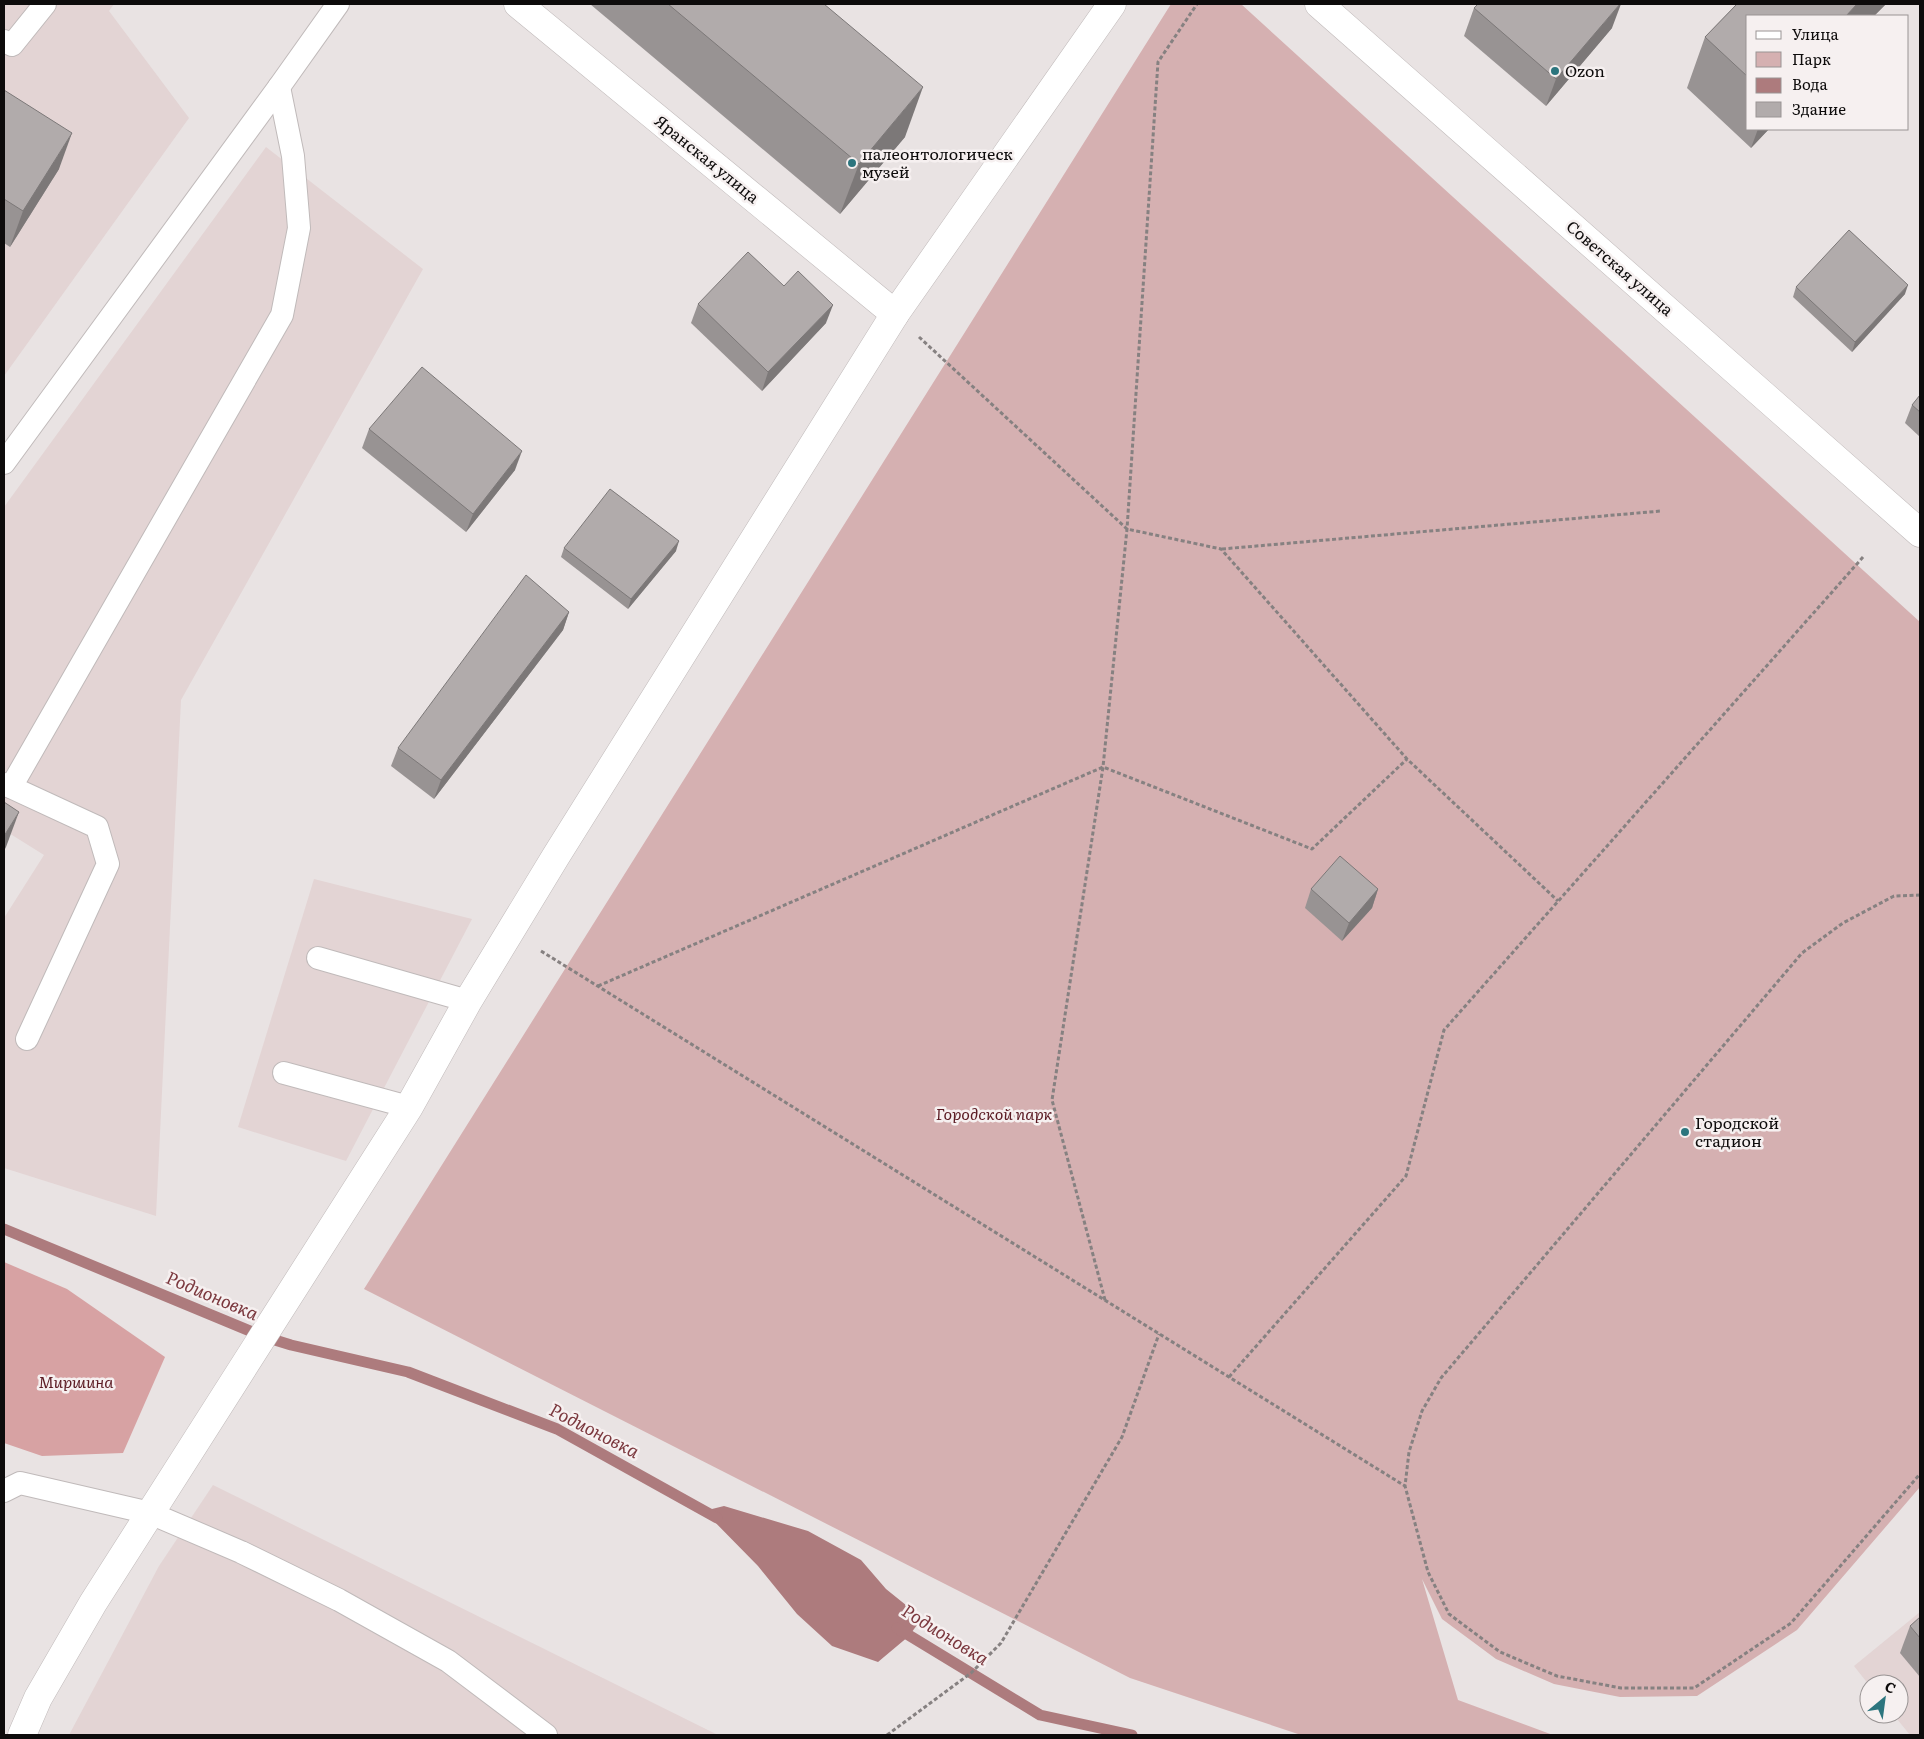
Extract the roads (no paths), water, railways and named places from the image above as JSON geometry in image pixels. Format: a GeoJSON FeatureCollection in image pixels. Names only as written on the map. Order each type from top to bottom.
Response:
{"type":"FeatureCollection","features":[{"type":"Feature","properties":{"kind":"street","name":"Яранская улица"},"geometry":{"type":"LineString","coordinates":[[518,4],[895,314]]}},
{"type":"Feature","properties":{"kind":"street"},"geometry":{"type":"LineString","coordinates":[[22,1735],[38,1698],[93,1604],[409,1107],[468,1001],[556,856],[895,314],[1112,4]]}},
{"type":"Feature","properties":{"kind":"street","name":"Советская улица"},"geometry":{"type":"LineString","coordinates":[[1319,4],[1920,533]]}},
{"type":"Feature","properties":{"kind":"lane"},"geometry":{"type":"LineString","coordinates":[[4,41],[12,45],[45,4]]}},
{"type":"Feature","properties":{"kind":"lane"},"geometry":{"type":"LineString","coordinates":[[4,463],[338,4]]}},
{"type":"Feature","properties":{"kind":"lane"},"geometry":{"type":"LineString","coordinates":[[27,1039],[108,864],[97,827],[7,786],[282,315],[299,228],[293,156],[279,87]]}},
{"type":"Feature","properties":{"kind":"lane"},"geometry":{"type":"LineString","coordinates":[[318,958],[468,1001]]}},
{"type":"Feature","properties":{"kind":"lane"},"geometry":{"type":"LineString","coordinates":[[284,1073],[409,1107]]}},
{"type":"Feature","properties":{"kind":"lane"},"geometry":{"type":"LineString","coordinates":[[4,1491],[20,1483],[150,1513],[241,1552],[339,1600],[448,1661],[546,1735]]}},
{"type":"Feature","properties":{"kind":"water"},"geometry":{"type":"Polygon","coordinates":[[[724,1506],[808,1531],[861,1560],[886,1589],[922,1618],[909,1636],[878,1662],[832,1646],[797,1614],[758,1566],[704,1511],[724,1506]]]}},
{"type":"Feature","properties":{"kind":"waterway","name":"Родионовка"},"geometry":{"type":"LineString","coordinates":[[4,1229],[262,1336],[291,1345],[408,1372],[557,1429],[717,1518]]}},
{"type":"Feature","properties":{"kind":"waterway","name":"Родионовка"},"geometry":{"type":"LineString","coordinates":[[897,1628],[1040,1715],[1132,1735]]}},
{"type":"Feature","properties":{"kind":"place","name":"Ozon"},"geometry":{"type":"Point","coordinates":[1555,71]}},
{"type":"Feature","properties":{"kind":"place","name":"палеонтологическ музей"},"geometry":{"type":"Point","coordinates":[852,163]}},
{"type":"Feature","properties":{"kind":"place","name":"Городской стадион"},"geometry":{"type":"Point","coordinates":[1685,1132]}},
{"type":"Feature","properties":{"kind":"park label","name":"Городской парк"},"geometry":{"type":"Point","coordinates":[994,1114]}},
{"type":"Feature","properties":{"kind":"park label","name":"Миршина"},"geometry":{"type":"Point","coordinates":[76,1382]}}]}
